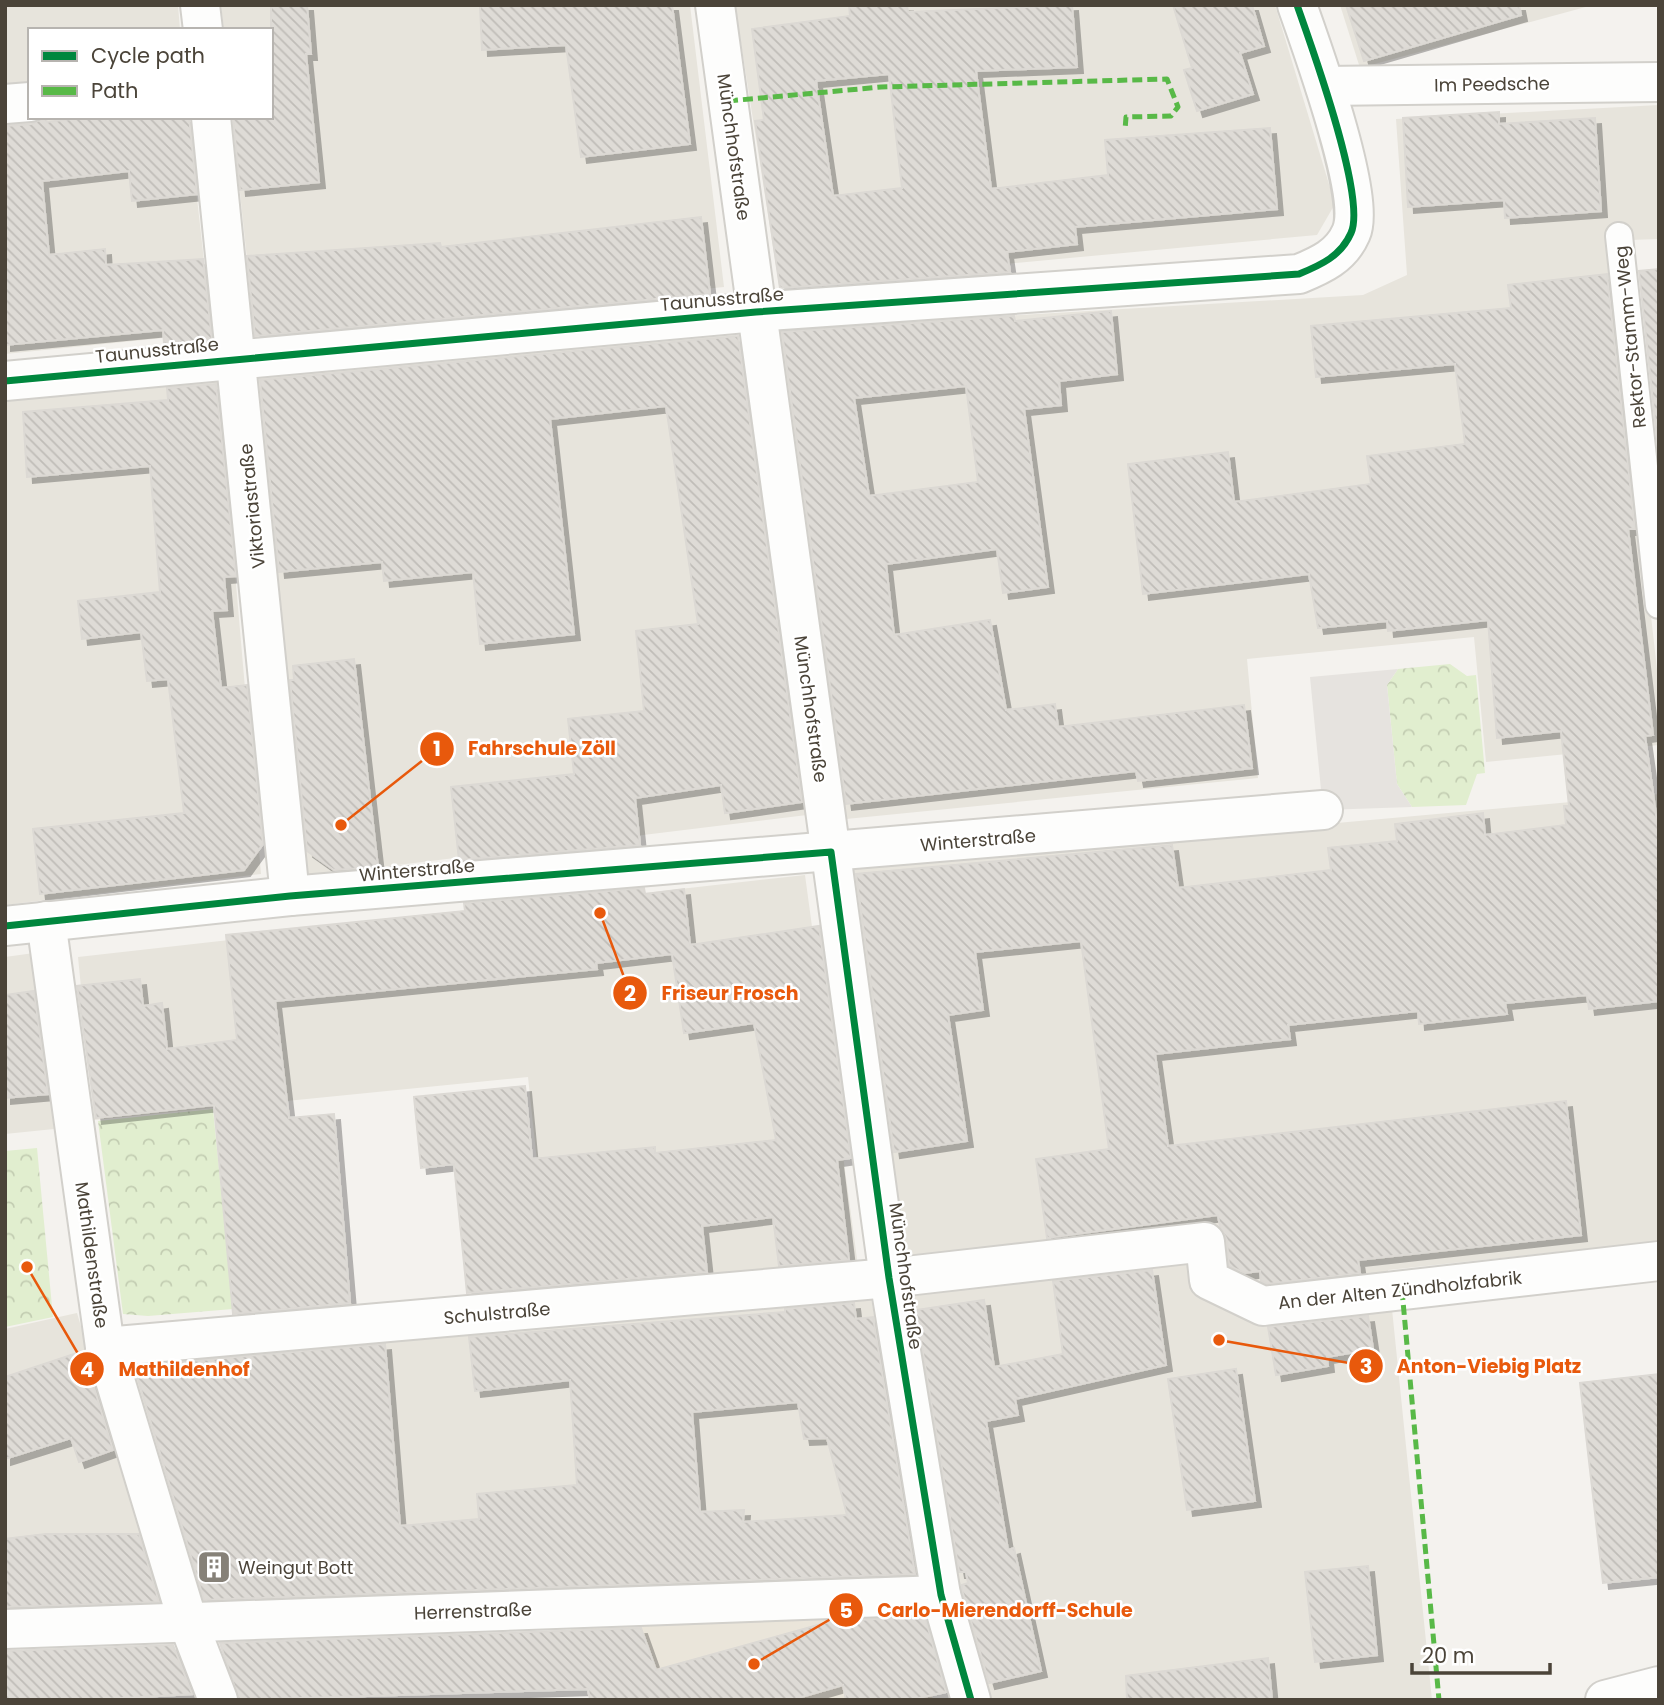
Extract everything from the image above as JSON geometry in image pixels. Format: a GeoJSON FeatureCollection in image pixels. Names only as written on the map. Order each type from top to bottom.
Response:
{"type":"FeatureCollection","features":[{"type":"Feature","properties":{"kind":"street"},"geometry":{"type":"LineString","coordinates":[[200,5],[202,28]]}},
{"type":"Feature","properties":{"kind":"street","name":"Münchhofstraße"},"geometry":{"type":"LineString","coordinates":[[715,5],[889,1278],[941,1595],[971,1700]]}},
{"type":"Feature","properties":{"kind":"street","name":"Taunusstraße"},"geometry":{"type":"LineString","coordinates":[[5,381],[756,312],[1299,274],[1330,262],[1352,232],[1354,216],[1346,159],[1325,86],[1297,5]]}},
{"type":"Feature","properties":{"kind":"street","name":"Im Peedsche"},"geometry":{"type":"LineString","coordinates":[[1325,86],[1659,82]]}},
{"type":"Feature","properties":{"kind":"street"},"geometry":{"type":"LineString","coordinates":[[5,104],[28,102]]}},
{"type":"Feature","properties":{"kind":"street","name":"Viktoriastraße"},"geometry":{"type":"LineString","coordinates":[[211,119],[238,358],[290,896]]}},
{"type":"Feature","properties":{"kind":"street","name":"Winterstraße"},"geometry":{"type":"LineString","coordinates":[[5,926],[290,896],[1323,810]]}},
{"type":"Feature","properties":{"kind":"street","name":"Mathildenstraße"},"geometry":{"type":"LineString","coordinates":[[46,921],[105,1347],[188,1622],[218,1700]]}},
{"type":"Feature","properties":{"kind":"street","name":"An der Alten Zündholzfabrik"},"geometry":{"type":"LineString","coordinates":[[889,1278],[1205,1242],[1209,1280],[1263,1306],[1659,1261]]}},
{"type":"Feature","properties":{"kind":"street","name":"Schulstraße"},"geometry":{"type":"LineString","coordinates":[[105,1347],[889,1278]]}},
{"type":"Feature","properties":{"kind":"street","name":"Herrenstraße"},"geometry":{"type":"LineString","coordinates":[[5,1629],[941,1595]]}},
{"type":"Feature","properties":{"kind":"street"},"geometry":{"type":"LineString","coordinates":[[1605,1700],[1659,1686]]}},
{"type":"Feature","properties":{"kind":"lane","name":"Rektor-Stamm-Weg"},"geometry":{"type":"LineString","coordinates":[[1619,236],[1659,605]]}},
{"type":"Feature","properties":{"kind":"shaded area"},"geometry":{"type":"Polygon","coordinates":[[[5,5],[178,5],[180,28],[28,28],[28,94],[5,96],[5,5]]]}},
{"type":"Feature","properties":{"kind":"shaded area"},"geometry":{"type":"Polygon","coordinates":[[[221,5],[690,5],[724,287],[255,335],[232,119],[273,119],[273,28],[224,28],[221,5]]]}},
{"type":"Feature","properties":{"kind":"shaded area"},"geometry":{"type":"Polygon","coordinates":[[[735,5],[1275,5],[1335,204],[1317,235],[779,285],[735,5]]]}},
{"type":"Feature","properties":{"kind":"shaded area"},"geometry":{"type":"Polygon","coordinates":[[[1340,5],[1593,5],[1360,68],[1340,5]]]}},
{"type":"Feature","properties":{"kind":"shaded area"},"geometry":{"type":"Polygon","coordinates":[[[1659,105],[1659,239],[1630,240],[1611,261],[1659,687],[1659,745],[1486,762],[1474,637],[1247,659],[1258,778],[846,819],[779,329],[1363,295],[1407,275],[1396,119],[1659,105]]]}},
{"type":"Feature","properties":{"kind":"shaded area"},"geometry":{"type":"Polygon","coordinates":[[[5,114],[28,117],[28,119],[188,119],[212,333],[5,354],[5,114]]]}},
{"type":"Feature","properties":{"kind":"shaded area"},"geometry":{"type":"Polygon","coordinates":[[[736,335],[807,815],[308,876],[256,374],[736,335]]]}},
{"type":"Feature","properties":{"kind":"shaded area"},"geometry":{"type":"Polygon","coordinates":[[[218,375],[261,874],[5,905],[5,398],[218,375]]]}},
{"type":"Feature","properties":{"kind":"shaded area"},"geometry":{"type":"Polygon","coordinates":[[[1398,669],[1387,685],[1397,784],[1412,807],[1323,810],[1310,677],[1398,669]]]}},
{"type":"Feature","properties":{"kind":"shaded area"},"geometry":{"type":"Polygon","coordinates":[[[1659,794],[1659,1241],[1388,1270],[1432,1700],[983,1700],[931,1492],[849,867],[1659,794]]]}},
{"type":"Feature","properties":{"kind":"shaded area"},"geometry":{"type":"Polygon","coordinates":[[[805,875],[858,1266],[551,1293],[528,1077],[94,1120],[78,957],[805,875]]]}},
{"type":"Feature","properties":{"kind":"shaded area"},"geometry":{"type":"Polygon","coordinates":[[[34,953],[54,1129],[5,1134],[5,957],[34,953]]]}},
{"type":"Feature","properties":{"kind":"shaded area"},"geometry":{"type":"Polygon","coordinates":[[[869,1287],[921,1576],[191,1608],[117,1355],[869,1287]]]}},
{"type":"Feature","properties":{"kind":"shaded area"},"geometry":{"type":"Polygon","coordinates":[[[77,1313],[165,1611],[5,1620],[5,1329],[77,1313]]]}},
{"type":"Feature","properties":{"kind":"shaded area"},"geometry":{"type":"Polygon","coordinates":[[[910,1610],[933,1700],[596,1700],[571,1629],[910,1610]]]}},
{"type":"Feature","properties":{"kind":"green space"},"geometry":{"type":"Polygon","coordinates":[[[1450,664],[1467,676],[1476,675],[1485,773],[1477,774],[1466,805],[1412,807],[1397,784],[1387,685],[1398,669],[1450,664]]]}},
{"type":"Feature","properties":{"kind":"green space"},"geometry":{"type":"Polygon","coordinates":[[[213,1109],[233,1309],[148,1316],[123,1314],[98,1121],[213,1109]]]}},
{"type":"Feature","properties":{"kind":"green space"},"geometry":{"type":"Polygon","coordinates":[[[37,1148],[53,1317],[5,1327],[5,1151],[37,1148]]]}},
{"type":"Feature","properties":{"kind":"building"},"geometry":{"type":"Polygon","coordinates":[[[271,5],[307,5],[311,54],[306,54],[319,182],[240,190],[233,119],[273,119],[271,5]]]}},
{"type":"Feature","properties":{"kind":"building"},"geometry":{"type":"Polygon","coordinates":[[[480,5],[672,5],[690,144],[581,157],[566,45],[482,50],[480,5]]]}},
{"type":"Feature","properties":{"kind":"building"},"geometry":{"type":"Polygon","coordinates":[[[849,5],[907,5],[908,12],[1072,5],[1077,67],[976,71],[991,189],[1108,175],[1105,140],[1270,128],[1277,209],[1075,227],[1077,244],[1007,252],[1010,272],[780,288],[755,121],[764,120],[752,29],[850,16],[849,5]],[[889,74],[816,81],[833,196],[902,188],[889,74]]]}},
{"type":"Feature","properties":{"kind":"building"},"geometry":{"type":"Polygon","coordinates":[[[1173,5],[1252,5],[1264,46],[1240,53],[1253,94],[1197,111],[1184,70],[1192,68],[1173,5]]]}},
{"type":"Feature","properties":{"kind":"building"},"geometry":{"type":"Polygon","coordinates":[[[1346,5],[1519,5],[1521,15],[1364,61],[1346,5]]]}},
{"type":"Feature","properties":{"kind":"building"},"geometry":{"type":"Polygon","coordinates":[[[1499,112],[1499,124],[1595,118],[1601,211],[1505,218],[1504,200],[1408,207],[1403,118],[1499,112]]]}},
{"type":"Feature","properties":{"kind":"building"},"geometry":{"type":"Polygon","coordinates":[[[41,119],[47,122],[72,119],[189,119],[197,194],[132,201],[129,171],[42,181],[49,255],[105,249],[106,265],[203,259],[212,340],[164,344],[163,330],[5,345],[5,126],[32,124],[41,119]]]}},
{"type":"Feature","properties":{"kind":"building"},"geometry":{"type":"Polygon","coordinates":[[[701,217],[710,294],[255,336],[247,256],[440,243],[441,247],[701,217]]]}},
{"type":"Feature","properties":{"kind":"building"},"geometry":{"type":"Polygon","coordinates":[[[1659,269],[1659,457],[1639,271],[1659,269]]]}},
{"type":"Feature","properties":{"kind":"building"},"geometry":{"type":"Polygon","coordinates":[[[1607,274],[1635,529],[1628,529],[1653,735],[1645,736],[1659,836],[1659,1001],[1589,1009],[1587,995],[1505,1003],[1507,1014],[1419,1024],[1418,1011],[1288,1025],[1290,1039],[1155,1054],[1168,1146],[1566,1101],[1581,1235],[1358,1260],[1360,1273],[1267,1284],[1261,1281],[1260,1271],[1245,1273],[1229,1266],[1227,1240],[1220,1227],[1218,1215],[1047,1238],[1036,1159],[1109,1149],[1081,941],[975,952],[983,1010],[948,1015],[967,1141],[894,1152],[856,874],[1172,845],[1178,888],[1331,870],[1328,848],[1397,841],[1395,824],[1483,813],[1485,835],[1566,825],[1564,806],[1569,806],[1561,731],[1497,738],[1488,620],[1388,631],[1387,621],[1318,628],[1309,574],[1143,594],[1128,464],[1228,452],[1234,502],[1371,484],[1367,456],[1465,444],[1455,364],[1316,377],[1311,326],[1511,308],[1508,285],[1607,274]]]}},
{"type":"Feature","properties":{"kind":"building"},"geometry":{"type":"Polygon","coordinates":[[[1111,311],[1117,374],[1059,381],[1061,405],[1024,409],[1048,587],[1003,593],[997,549],[886,564],[894,635],[990,620],[1006,710],[1055,704],[1058,727],[1244,705],[1252,768],[1138,781],[1136,771],[846,804],[782,332],[1014,316],[1015,321],[1111,311]],[[966,386],[854,398],[869,496],[978,482],[966,386]]]}},
{"type":"Feature","properties":{"kind":"building"},"geometry":{"type":"Polygon","coordinates":[[[738,336],[802,802],[725,813],[721,785],[635,798],[640,845],[459,860],[451,787],[574,774],[568,719],[644,711],[636,631],[698,624],[666,406],[550,419],[574,634],[480,644],[473,572],[384,581],[382,562],[279,572],[260,380],[738,336]]]}},
{"type":"Feature","properties":{"kind":"building"},"geometry":{"type":"Polygon","coordinates":[[[216,384],[236,576],[224,577],[227,610],[212,611],[221,688],[247,685],[263,844],[244,870],[40,894],[33,829],[184,813],[168,679],[147,681],[141,632],[82,639],[78,601],[160,592],[150,466],[27,477],[23,412],[168,400],[167,388],[216,384]]]}},
{"type":"Feature","properties":{"kind":"building"},"geometry":{"type":"Polygon","coordinates":[[[354,659],[378,867],[334,870],[307,851],[290,680],[294,680],[293,666],[354,659]]]}},
{"type":"Feature","properties":{"kind":"building"},"geometry":{"type":"Polygon","coordinates":[[[644,888],[645,894],[684,889],[690,945],[819,926],[851,1158],[837,1160],[849,1260],[779,1266],[773,1217],[702,1226],[707,1272],[467,1293],[454,1164],[421,1168],[414,1097],[525,1086],[532,1159],[655,1147],[655,1153],[776,1140],[754,1023],[684,1033],[672,954],[596,963],[597,969],[275,1001],[289,1118],[334,1114],[350,1303],[233,1314],[214,1105],[96,1118],[77,986],[140,979],[143,1006],[162,1003],[167,1049],[237,1040],[226,935],[465,911],[464,903],[644,888]]]}},
{"type":"Feature","properties":{"kind":"building"},"geometry":{"type":"Polygon","coordinates":[[[34,991],[48,1094],[5,1098],[5,995],[34,991]]]}},
{"type":"Feature","properties":{"kind":"building"},"geometry":{"type":"Polygon","coordinates":[[[1152,1270],[1166,1365],[1015,1399],[1018,1415],[986,1421],[1008,1550],[1014,1548],[1041,1671],[989,1683],[962,1590],[962,1585],[968,1583],[966,1572],[959,1572],[916,1310],[984,1300],[994,1367],[1063,1354],[1053,1281],[1152,1270]]]}},
{"type":"Feature","properties":{"kind":"building"},"geometry":{"type":"Polygon","coordinates":[[[854,1303],[856,1319],[873,1317],[915,1574],[204,1600],[134,1366],[385,1344],[400,1526],[479,1519],[477,1494],[577,1485],[570,1380],[475,1391],[469,1337],[785,1312],[785,1309],[854,1303]],[[798,1402],[692,1412],[700,1512],[744,1510],[743,1522],[847,1515],[827,1438],[804,1439],[798,1402]]]}},
{"type":"Feature","properties":{"kind":"building"},"geometry":{"type":"Polygon","coordinates":[[[1368,1316],[1373,1349],[1327,1357],[1328,1366],[1276,1375],[1268,1327],[1368,1316]]]}},
{"type":"Feature","properties":{"kind":"building"},"geometry":{"type":"Polygon","coordinates":[[[83,1351],[113,1450],[79,1462],[71,1438],[5,1459],[5,1377],[83,1351]]]}},
{"type":"Feature","properties":{"kind":"building"},"geometry":{"type":"Polygon","coordinates":[[[1236,1369],[1255,1501],[1187,1510],[1168,1379],[1236,1369]]]}},
{"type":"Feature","properties":{"kind":"building"},"geometry":{"type":"Polygon","coordinates":[[[1659,1374],[1659,1577],[1603,1583],[1580,1383],[1659,1374]]]}},
{"type":"Feature","properties":{"kind":"building"},"geometry":{"type":"Polygon","coordinates":[[[46,1534],[139,1534],[159,1602],[5,1607],[5,1539],[46,1534]]]}},
{"type":"Feature","properties":{"kind":"building"},"geometry":{"type":"Polygon","coordinates":[[[1368,1566],[1377,1655],[1315,1662],[1305,1572],[1368,1566]]]}},
{"type":"Feature","properties":{"kind":"building"},"geometry":{"type":"Polygon","coordinates":[[[925,1617],[946,1692],[910,1700],[846,1700],[843,1685],[791,1700],[590,1700],[588,1689],[239,1700],[220,1643],[641,1628],[656,1670],[832,1621],[925,1617]]]}},
{"type":"Feature","properties":{"kind":"building"},"geometry":{"type":"Polygon","coordinates":[[[173,1645],[192,1694],[89,1700],[5,1700],[5,1651],[173,1645]]]}},
{"type":"Feature","properties":{"kind":"building"},"geometry":{"type":"Polygon","coordinates":[[[1268,1658],[1272,1700],[1127,1700],[1126,1676],[1268,1658]]]}},
{"type":"Feature","properties":{"kind":"marked path"},"geometry":{"type":"LineString","coordinates":[[728,101],[881,87],[1167,79],[1178,107],[1171,116],[1126,117],[1125,130]]}},
{"type":"Feature","properties":{"kind":"marked path"},"geometry":{"type":"LineString","coordinates":[[1402,1290],[1439,1700]]}},
{"type":"Feature","properties":{"kind":"cycle path"},"geometry":{"type":"LineString","coordinates":[[5,381],[756,312],[1299,274],[1322,263],[1342,248],[1351,233],[1354,215],[1345,156],[1297,5]]}},
{"type":"Feature","properties":{"kind":"cycle path"},"geometry":{"type":"LineString","coordinates":[[5,926],[290,896],[831,852],[889,1278],[941,1595],[971,1700]]}},
{"type":"Feature","properties":{"kind":"place","name":"Fahrschule Zöll"},"geometry":{"type":"Point","coordinates":[341,825]}},
{"type":"Feature","properties":{"kind":"place","name":"Friseur Frosch"},"geometry":{"type":"Point","coordinates":[600,913]}},
{"type":"Feature","properties":{"kind":"place","name":"Mathildenhof"},"geometry":{"type":"Point","coordinates":[27,1267]}},
{"type":"Feature","properties":{"kind":"place","name":"Anton-Viebig Platz"},"geometry":{"type":"Point","coordinates":[1219,1340]}},
{"type":"Feature","properties":{"kind":"place","name":"Weingut Bott"},"geometry":{"type":"Point","coordinates":[214,1567]}},
{"type":"Feature","properties":{"kind":"place","name":"Carlo-Mierendorff-Schule"},"geometry":{"type":"Point","coordinates":[754,1664]}}]}
